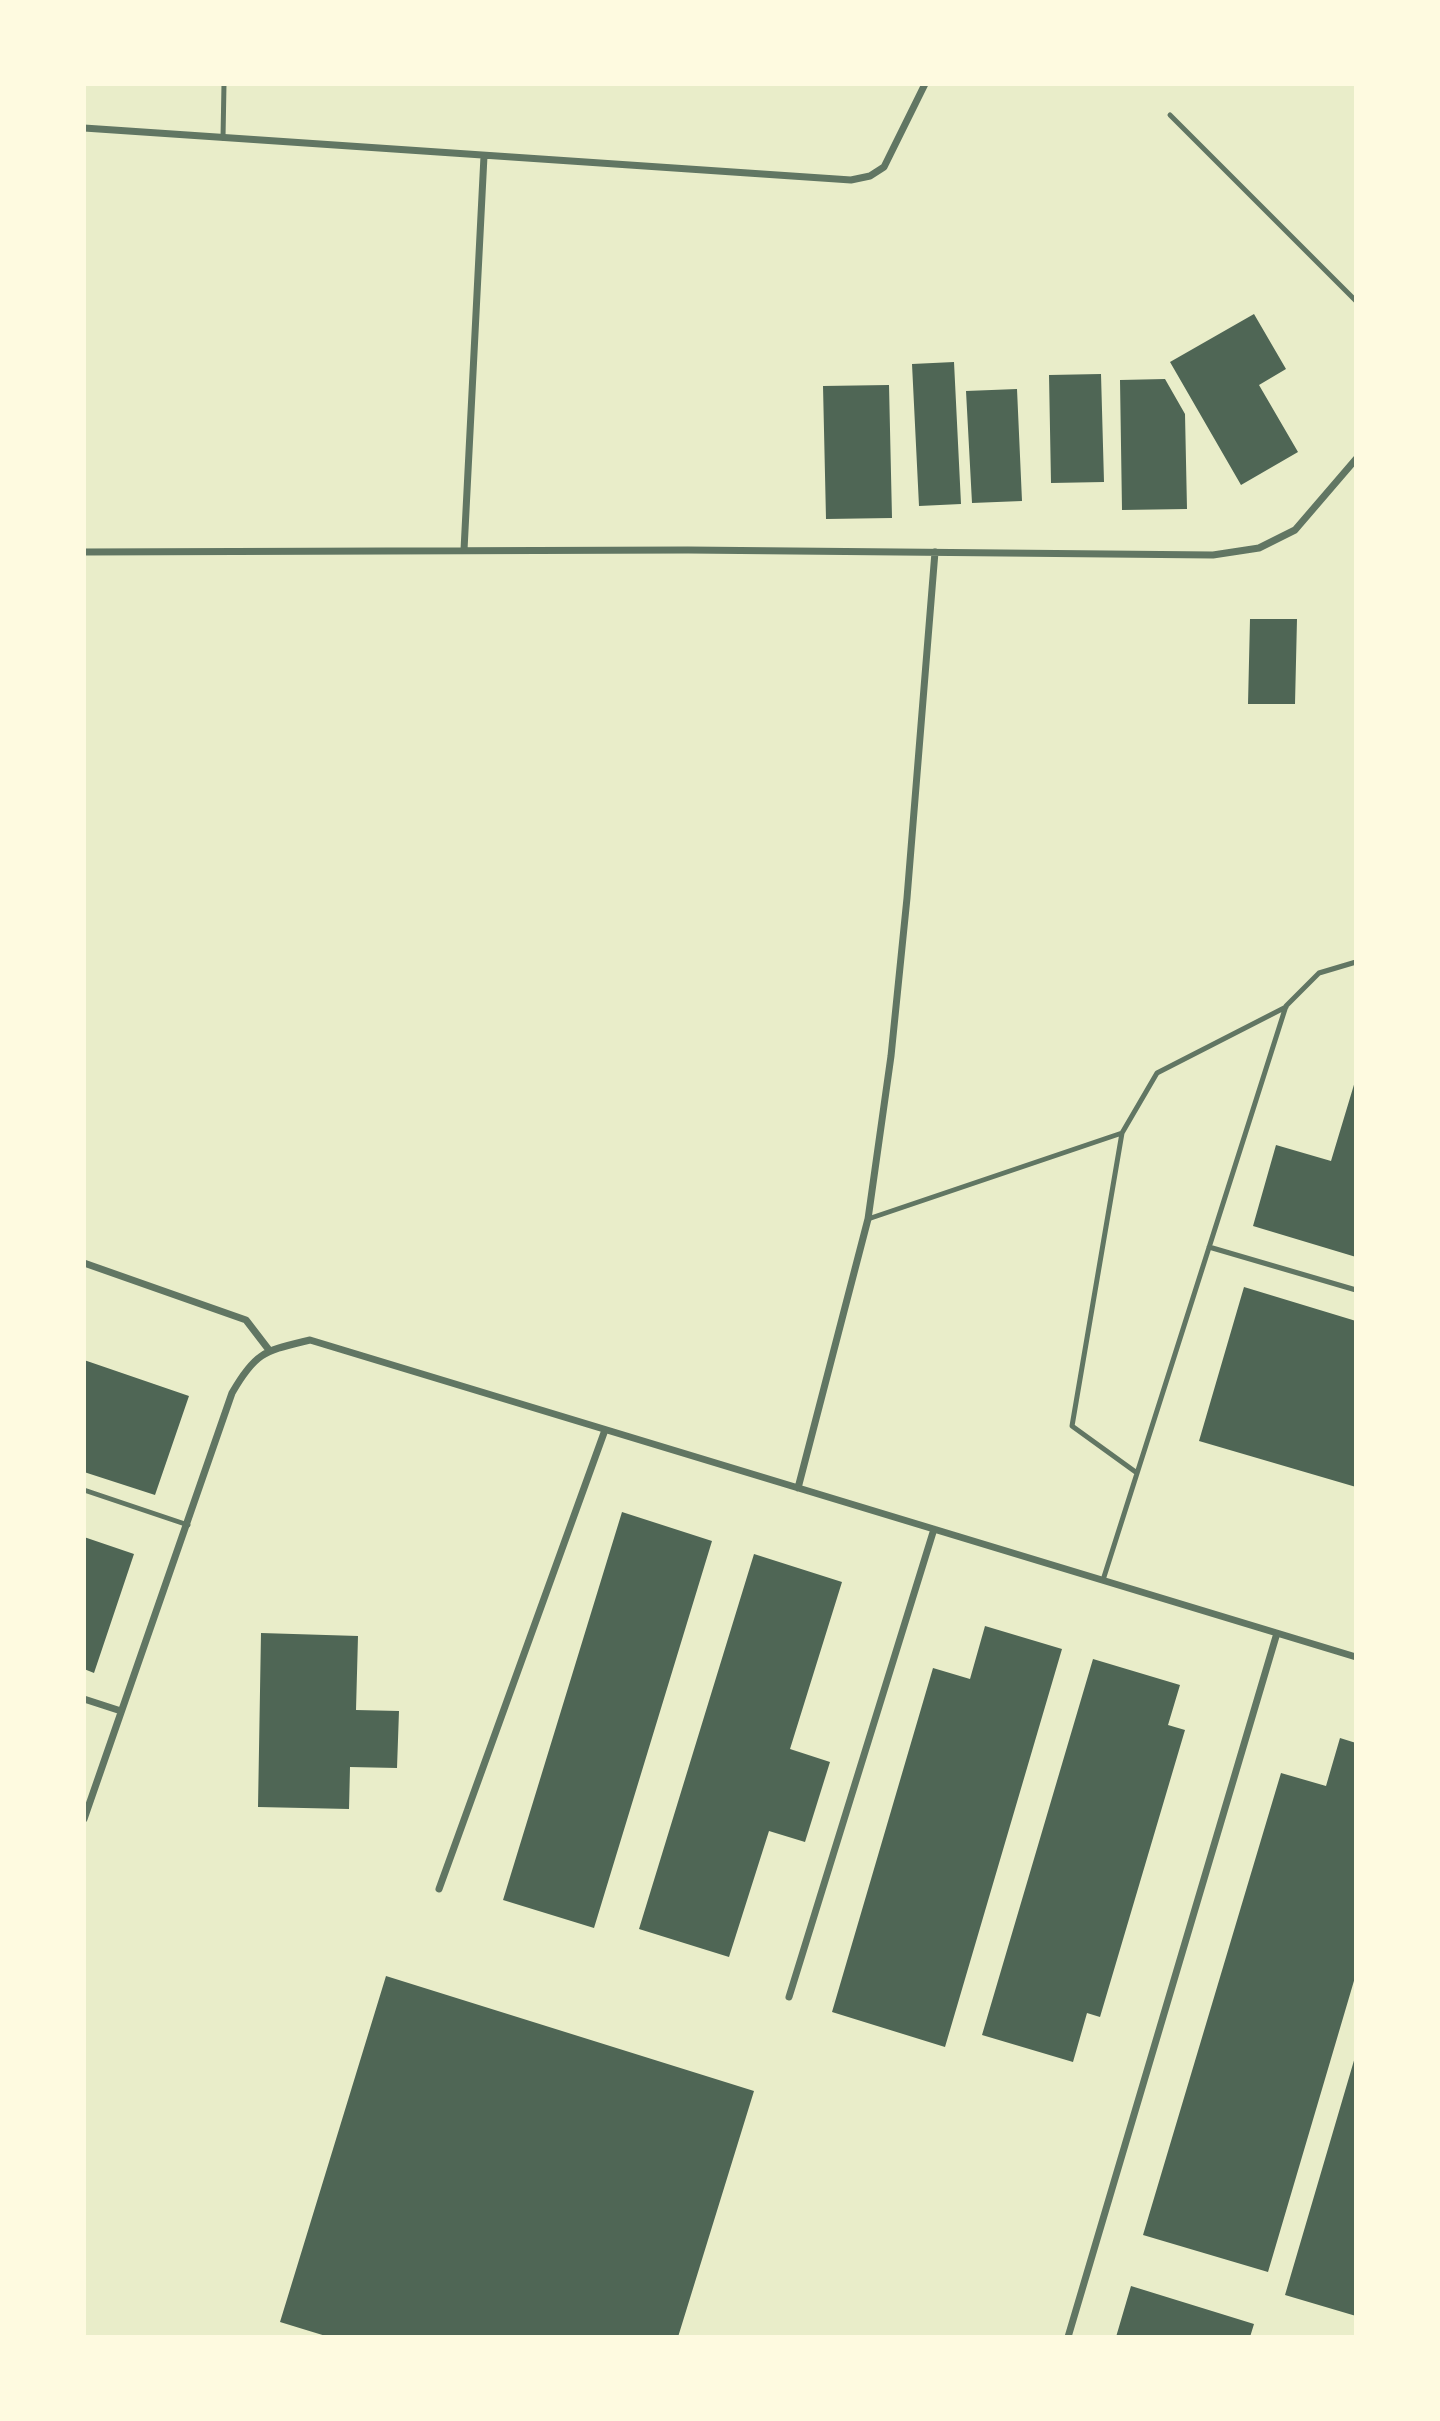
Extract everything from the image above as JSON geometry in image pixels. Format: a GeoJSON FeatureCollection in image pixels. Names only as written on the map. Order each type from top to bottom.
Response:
{"type":"FeatureCollection","features":[{"type":"Feature","properties":{"kind":"street"},"geometry":{"type":"LineString","coordinates":[[84,128],[852,180],[870,176],[884,167],[925,84]]}},
{"type":"Feature","properties":{"kind":"street"},"geometry":{"type":"LineString","coordinates":[[464,550],[484,156]]}},
{"type":"Feature","properties":{"kind":"street"},"geometry":{"type":"LineString","coordinates":[[84,552],[464,550],[1213,555],[1259,548],[1295,530],[1356,459]]}},
{"type":"Feature","properties":{"kind":"street"},"geometry":{"type":"LineString","coordinates":[[798,1488],[868,1219],[891,1056],[907,898],[935,552]]}},
{"type":"Feature","properties":{"kind":"street"},"geometry":{"type":"LineString","coordinates":[[84,1263],[246,1320],[269,1350]]}},
{"type":"Feature","properties":{"kind":"street"},"geometry":{"type":"LineString","coordinates":[[84,1819],[232,1393],[247,1368],[269,1350],[310,1340],[1356,1657]]}},
{"type":"Feature","properties":{"kind":"street"},"geometry":{"type":"LineString","coordinates":[[439,1889],[605,1430]]}},
{"type":"Feature","properties":{"kind":"street"},"geometry":{"type":"LineString","coordinates":[[789,1997],[934,1529]]}},
{"type":"Feature","properties":{"kind":"street"},"geometry":{"type":"LineString","coordinates":[[1068,2337],[1277,1633]]}},
{"type":"Feature","properties":{"kind":"street"},"geometry":{"type":"LineString","coordinates":[[84,1699],[121,1711]]}},
{"type":"Feature","properties":{"kind":"lane"},"geometry":{"type":"LineString","coordinates":[[223,138],[225,84]]}},
{"type":"Feature","properties":{"kind":"lane"},"geometry":{"type":"LineString","coordinates":[[1170,115],[1356,301]]}},
{"type":"Feature","properties":{"kind":"lane"},"geometry":{"type":"LineString","coordinates":[[1137,1473],[1072,1426],[1122,1133],[1157,1073],[1286,1006],[1319,973],[1356,962]]}},
{"type":"Feature","properties":{"kind":"lane"},"geometry":{"type":"LineString","coordinates":[[1103,1580],[1286,1006]]}},
{"type":"Feature","properties":{"kind":"lane"},"geometry":{"type":"LineString","coordinates":[[868,1219],[1122,1133]]}},
{"type":"Feature","properties":{"kind":"lane"},"geometry":{"type":"LineString","coordinates":[[1209,1247],[1356,1290]]}},
{"type":"Feature","properties":{"kind":"lane"},"geometry":{"type":"LineString","coordinates":[[84,1490],[188,1525]]}},
{"type":"Feature","properties":{"kind":"building"},"geometry":{"type":"Polygon","coordinates":[[[1254,314],[1286,369],[1259,385],[1298,452],[1241,485],[1170,362],[1254,314]]]}},
{"type":"Feature","properties":{"kind":"building"},"geometry":{"type":"Polygon","coordinates":[[[954,362],[961,504],[919,506],[912,364],[954,362]]]}},
{"type":"Feature","properties":{"kind":"building"},"geometry":{"type":"Polygon","coordinates":[[[1101,374],[1104,482],[1051,483],[1049,375],[1101,374]]]}},
{"type":"Feature","properties":{"kind":"building"},"geometry":{"type":"Polygon","coordinates":[[[1165,379],[1185,414],[1187,509],[1122,510],[1120,380],[1165,379]]]}},
{"type":"Feature","properties":{"kind":"building"},"geometry":{"type":"Polygon","coordinates":[[[889,385],[892,518],[826,519],[823,386],[889,385]]]}},
{"type":"Feature","properties":{"kind":"building"},"geometry":{"type":"Polygon","coordinates":[[[1017,389],[1022,501],[972,503],[966,391],[1017,389]]]}},
{"type":"Feature","properties":{"kind":"building"},"geometry":{"type":"Polygon","coordinates":[[[1250,619],[1297,619],[1295,704],[1248,704],[1250,619]]]}},
{"type":"Feature","properties":{"kind":"building"},"geometry":{"type":"Polygon","coordinates":[[[1356,1078],[1356,1257],[1253,1226],[1276,1145],[1331,1161],[1356,1078]]]}},
{"type":"Feature","properties":{"kind":"building"},"geometry":{"type":"Polygon","coordinates":[[[1244,1287],[1356,1321],[1356,1487],[1199,1441],[1244,1287]]]}},
{"type":"Feature","properties":{"kind":"building"},"geometry":{"type":"Polygon","coordinates":[[[84,1360],[189,1396],[155,1495],[84,1472],[84,1360]]]}},
{"type":"Feature","properties":{"kind":"building"},"geometry":{"type":"Polygon","coordinates":[[[622,1512],[712,1541],[594,1928],[503,1900],[622,1512]]]}},
{"type":"Feature","properties":{"kind":"building"},"geometry":{"type":"Polygon","coordinates":[[[84,1537],[134,1554],[94,1673],[84,1669],[84,1537]]]}},
{"type":"Feature","properties":{"kind":"building"},"geometry":{"type":"Polygon","coordinates":[[[754,1554],[842,1582],[790,1749],[830,1762],[805,1842],[769,1831],[729,1957],[639,1929],[754,1554]]]}},
{"type":"Feature","properties":{"kind":"building"},"geometry":{"type":"Polygon","coordinates":[[[985,1626],[1062,1649],[945,2047],[832,2012],[933,1668],[970,1679],[985,1626]]]}},
{"type":"Feature","properties":{"kind":"building"},"geometry":{"type":"Polygon","coordinates":[[[261,1633],[358,1636],[356,1710],[399,1711],[397,1768],[350,1767],[349,1809],[258,1807],[261,1633]]]}},
{"type":"Feature","properties":{"kind":"building"},"geometry":{"type":"Polygon","coordinates":[[[1093,1659],[1180,1685],[1168,1725],[1185,1730],[1100,2017],[1087,2013],[1073,2062],[982,2035],[1093,1659]]]}},
{"type":"Feature","properties":{"kind":"building"},"geometry":{"type":"Polygon","coordinates":[[[1340,1738],[1356,1743],[1356,1974],[1268,2272],[1143,2235],[1281,1773],[1326,1786],[1340,1738]]]}},
{"type":"Feature","properties":{"kind":"building"},"geometry":{"type":"Polygon","coordinates":[[[386,1976],[754,2091],[678,2337],[329,2337],[280,2322],[386,1976]]]}},
{"type":"Feature","properties":{"kind":"building"},"geometry":{"type":"Polygon","coordinates":[[[1356,2058],[1356,2316],[1285,2295],[1356,2058]]]}},
{"type":"Feature","properties":{"kind":"building"},"geometry":{"type":"Polygon","coordinates":[[[1131,2286],[1254,2324],[1250,2337],[1116,2337],[1131,2286]]]}}]}
